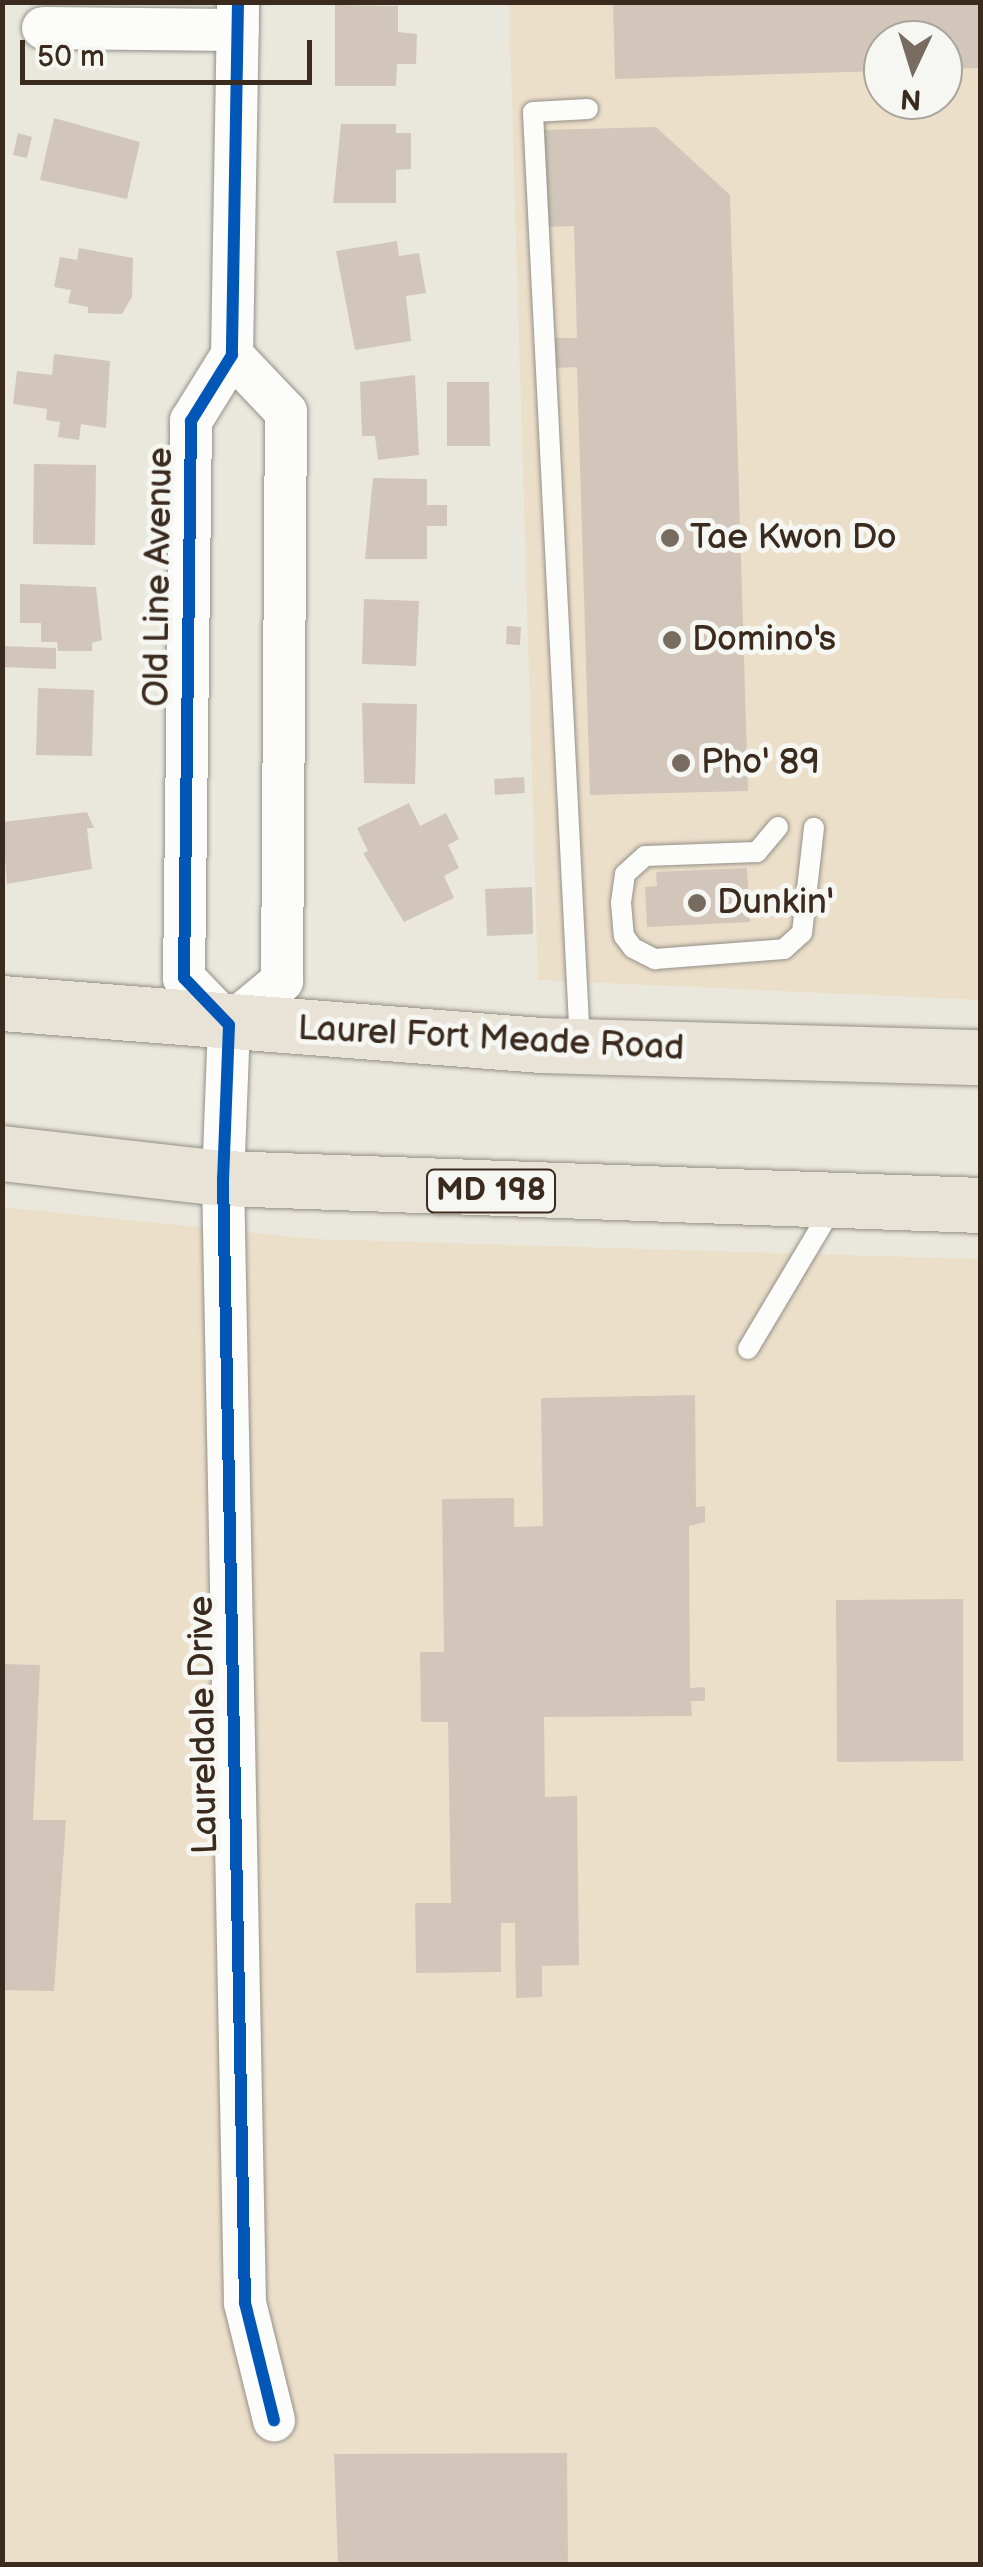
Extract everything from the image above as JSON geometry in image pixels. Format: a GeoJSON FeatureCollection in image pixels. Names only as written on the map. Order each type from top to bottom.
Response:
{"type":"FeatureCollection","features":[{"type":"Feature","properties":{"kind":"main road","name":"Laurel Fort Meade Road"},"geometry":{"type":"LineString","coordinates":[[2,1003],[229,1025],[580,1046],[980,1056]]}},
{"type":"Feature","properties":{"kind":"main road","name":"MD 198"},"geometry":{"type":"LineString","coordinates":[[2,1153],[223,1178],[980,1205]]}},
{"type":"Feature","properties":{"kind":"street"},"geometry":{"type":"LineString","coordinates":[[43,28],[238,16],[232,355],[286,412],[282,980],[229,1025]]}},
{"type":"Feature","properties":{"kind":"street","name":"Old Line Avenue"},"geometry":{"type":"LineString","coordinates":[[229,1025],[184,978],[191,421],[232,355]]}},
{"type":"Feature","properties":{"kind":"street","name":"Laureldale Drive"},"geometry":{"type":"LineString","coordinates":[[229,1025],[223,1178],[246,2302],[274,2420]]}},
{"type":"Feature","properties":{"kind":"lane"},"geometry":{"type":"LineString","coordinates":[[580,1046],[533,112],[588,110]]}},
{"type":"Feature","properties":{"kind":"lane"},"geometry":{"type":"LineString","coordinates":[[778,827],[758,852],[645,856],[625,874],[620,904],[633,948],[655,959],[784,949],[802,933],[814,828]]}},
{"type":"Feature","properties":{"kind":"lane"},"geometry":{"type":"LineString","coordinates":[[748,1349],[836,1202]]}},
{"type":"Feature","properties":{"kind":"shaded area"},"geometry":{"type":"Polygon","coordinates":[[[509,3],[980,3],[980,1000],[538,980],[509,3]]]}},
{"type":"Feature","properties":{"kind":"shaded area"},"geometry":{"type":"Polygon","coordinates":[[[3,1207],[315,1239],[980,1259],[980,2564],[3,2564],[3,1207]]]}},
{"type":"Feature","properties":{"kind":"building"},"geometry":{"type":"Polygon","coordinates":[[[613,2],[980,2],[980,68],[963,68],[963,20],[863,20],[863,72],[615,79],[613,2]]]}},
{"type":"Feature","properties":{"kind":"building"},"geometry":{"type":"Polygon","coordinates":[[[335,5],[398,6],[398,32],[417,34],[416,64],[397,64],[396,86],[335,86],[335,5]]]}},
{"type":"Feature","properties":{"kind":"building"},"geometry":{"type":"Polygon","coordinates":[[[54,118],[140,142],[127,199],[40,180],[54,118]]]}},
{"type":"Feature","properties":{"kind":"building"},"geometry":{"type":"Polygon","coordinates":[[[341,124],[396,124],[396,133],[411,133],[411,169],[396,170],[396,203],[333,203],[341,124]]]}},
{"type":"Feature","properties":{"kind":"building"},"geometry":{"type":"Polygon","coordinates":[[[656,127],[730,195],[748,791],[590,795],[577,367],[556,368],[555,338],[577,338],[574,226],[545,227],[542,130],[656,127]]]}},
{"type":"Feature","properties":{"kind":"building"},"geometry":{"type":"Polygon","coordinates":[[[18,133],[32,137],[27,158],[13,155],[18,133]]]}},
{"type":"Feature","properties":{"kind":"building"},"geometry":{"type":"Polygon","coordinates":[[[397,241],[399,256],[419,253],[426,293],[406,296],[411,341],[355,350],[336,251],[397,241]]]}},
{"type":"Feature","properties":{"kind":"building"},"geometry":{"type":"Polygon","coordinates":[[[79,248],[133,258],[132,297],[122,314],[88,313],[88,307],[68,303],[71,290],[54,287],[60,257],[77,260],[79,248]]]}},
{"type":"Feature","properties":{"kind":"building"},"geometry":{"type":"Polygon","coordinates":[[[54,354],[110,361],[106,428],[81,424],[79,440],[58,437],[60,422],[46,420],[47,409],[13,404],[17,371],[52,375],[54,354]]]}},
{"type":"Feature","properties":{"kind":"building"},"geometry":{"type":"Polygon","coordinates":[[[415,375],[419,455],[378,460],[375,436],[362,436],[360,382],[415,375]]]}},
{"type":"Feature","properties":{"kind":"building"},"geometry":{"type":"Polygon","coordinates":[[[447,382],[489,382],[490,446],[447,446],[447,382]]]}},
{"type":"Feature","properties":{"kind":"building"},"geometry":{"type":"Polygon","coordinates":[[[34,464],[96,465],[95,545],[33,544],[34,464]]]}},
{"type":"Feature","properties":{"kind":"building"},"geometry":{"type":"Polygon","coordinates":[[[373,478],[427,479],[427,505],[447,505],[447,526],[427,526],[427,559],[365,559],[373,478]]]}},
{"type":"Feature","properties":{"kind":"building"},"geometry":{"type":"Polygon","coordinates":[[[20,584],[96,587],[102,640],[92,643],[92,651],[58,651],[57,642],[41,642],[41,623],[20,623],[20,584]]]}},
{"type":"Feature","properties":{"kind":"building"},"geometry":{"type":"Polygon","coordinates":[[[364,599],[419,601],[416,666],[362,664],[364,599]]]}},
{"type":"Feature","properties":{"kind":"building"},"geometry":{"type":"Polygon","coordinates":[[[507,626],[521,627],[520,645],[506,644],[507,626]]]}},
{"type":"Feature","properties":{"kind":"building"},"geometry":{"type":"Polygon","coordinates":[[[2,646],[56,648],[56,669],[2,667],[2,646]]]}},
{"type":"Feature","properties":{"kind":"building"},"geometry":{"type":"Polygon","coordinates":[[[38,688],[94,690],[92,756],[36,755],[38,688]]]}},
{"type":"Feature","properties":{"kind":"building"},"geometry":{"type":"Polygon","coordinates":[[[362,703],[417,704],[415,784],[364,783],[362,703]]]}},
{"type":"Feature","properties":{"kind":"building"},"geometry":{"type":"Polygon","coordinates":[[[524,777],[525,793],[495,795],[494,779],[524,777]]]}},
{"type":"Feature","properties":{"kind":"building"},"geometry":{"type":"Polygon","coordinates":[[[409,803],[420,826],[446,813],[459,839],[448,845],[459,868],[444,876],[454,898],[404,922],[363,853],[368,851],[357,828],[409,803]]]}},
{"type":"Feature","properties":{"kind":"building"},"geometry":{"type":"Polygon","coordinates":[[[87,812],[94,828],[87,828],[92,869],[7,884],[2,822],[87,812]]]}},
{"type":"Feature","properties":{"kind":"building","name":"Dunkin'"},"geometry":{"type":"Polygon","coordinates":[[[747,868],[750,922],[647,927],[645,887],[657,886],[656,872],[747,868]]]}},
{"type":"Feature","properties":{"kind":"building"},"geometry":{"type":"Polygon","coordinates":[[[532,887],[533,934],[487,936],[485,889],[532,887]]]}},
{"type":"Feature","properties":{"kind":"building"},"geometry":{"type":"Polygon","coordinates":[[[695,1395],[696,1507],[705,1506],[705,1522],[689,1526],[690,1688],[705,1687],[705,1701],[691,1701],[692,1716],[544,1717],[545,1797],[577,1796],[579,1965],[542,1966],[542,1997],[516,1998],[515,1923],[501,1923],[501,1972],[416,1973],[415,1903],[451,1903],[448,1722],[421,1722],[420,1652],[444,1652],[442,1499],[514,1498],[514,1527],[543,1526],[541,1398],[695,1395]]]}},
{"type":"Feature","properties":{"kind":"building"},"geometry":{"type":"Polygon","coordinates":[[[963,1599],[963,1761],[837,1762],[836,1600],[963,1599]]]}},
{"type":"Feature","properties":{"kind":"building"},"geometry":{"type":"Polygon","coordinates":[[[2,1664],[40,1665],[33,1820],[66,1820],[54,1991],[2,1990],[2,1664]]]}},
{"type":"Feature","properties":{"kind":"building"},"geometry":{"type":"Polygon","coordinates":[[[567,2453],[568,2564],[338,2564],[334,2454],[567,2453]]]}},
{"type":"Feature","properties":{"kind":"cycle path"},"geometry":{"type":"LineString","coordinates":[[238,2],[232,355],[191,421],[184,978],[229,1025],[223,1178],[245,2303],[274,2420]]}},
{"type":"Feature","properties":{"kind":"place","name":"Tae Kwon Do"},"geometry":{"type":"Point","coordinates":[670,538]}},
{"type":"Feature","properties":{"kind":"place","name":"Domino's"},"geometry":{"type":"Point","coordinates":[672,640]}},
{"type":"Feature","properties":{"kind":"place","name":"Pho' 89"},"geometry":{"type":"Point","coordinates":[681,763]}},
{"type":"Feature","properties":{"kind":"place","name":"Dunkin'"},"geometry":{"type":"Point","coordinates":[697,903]}}]}
